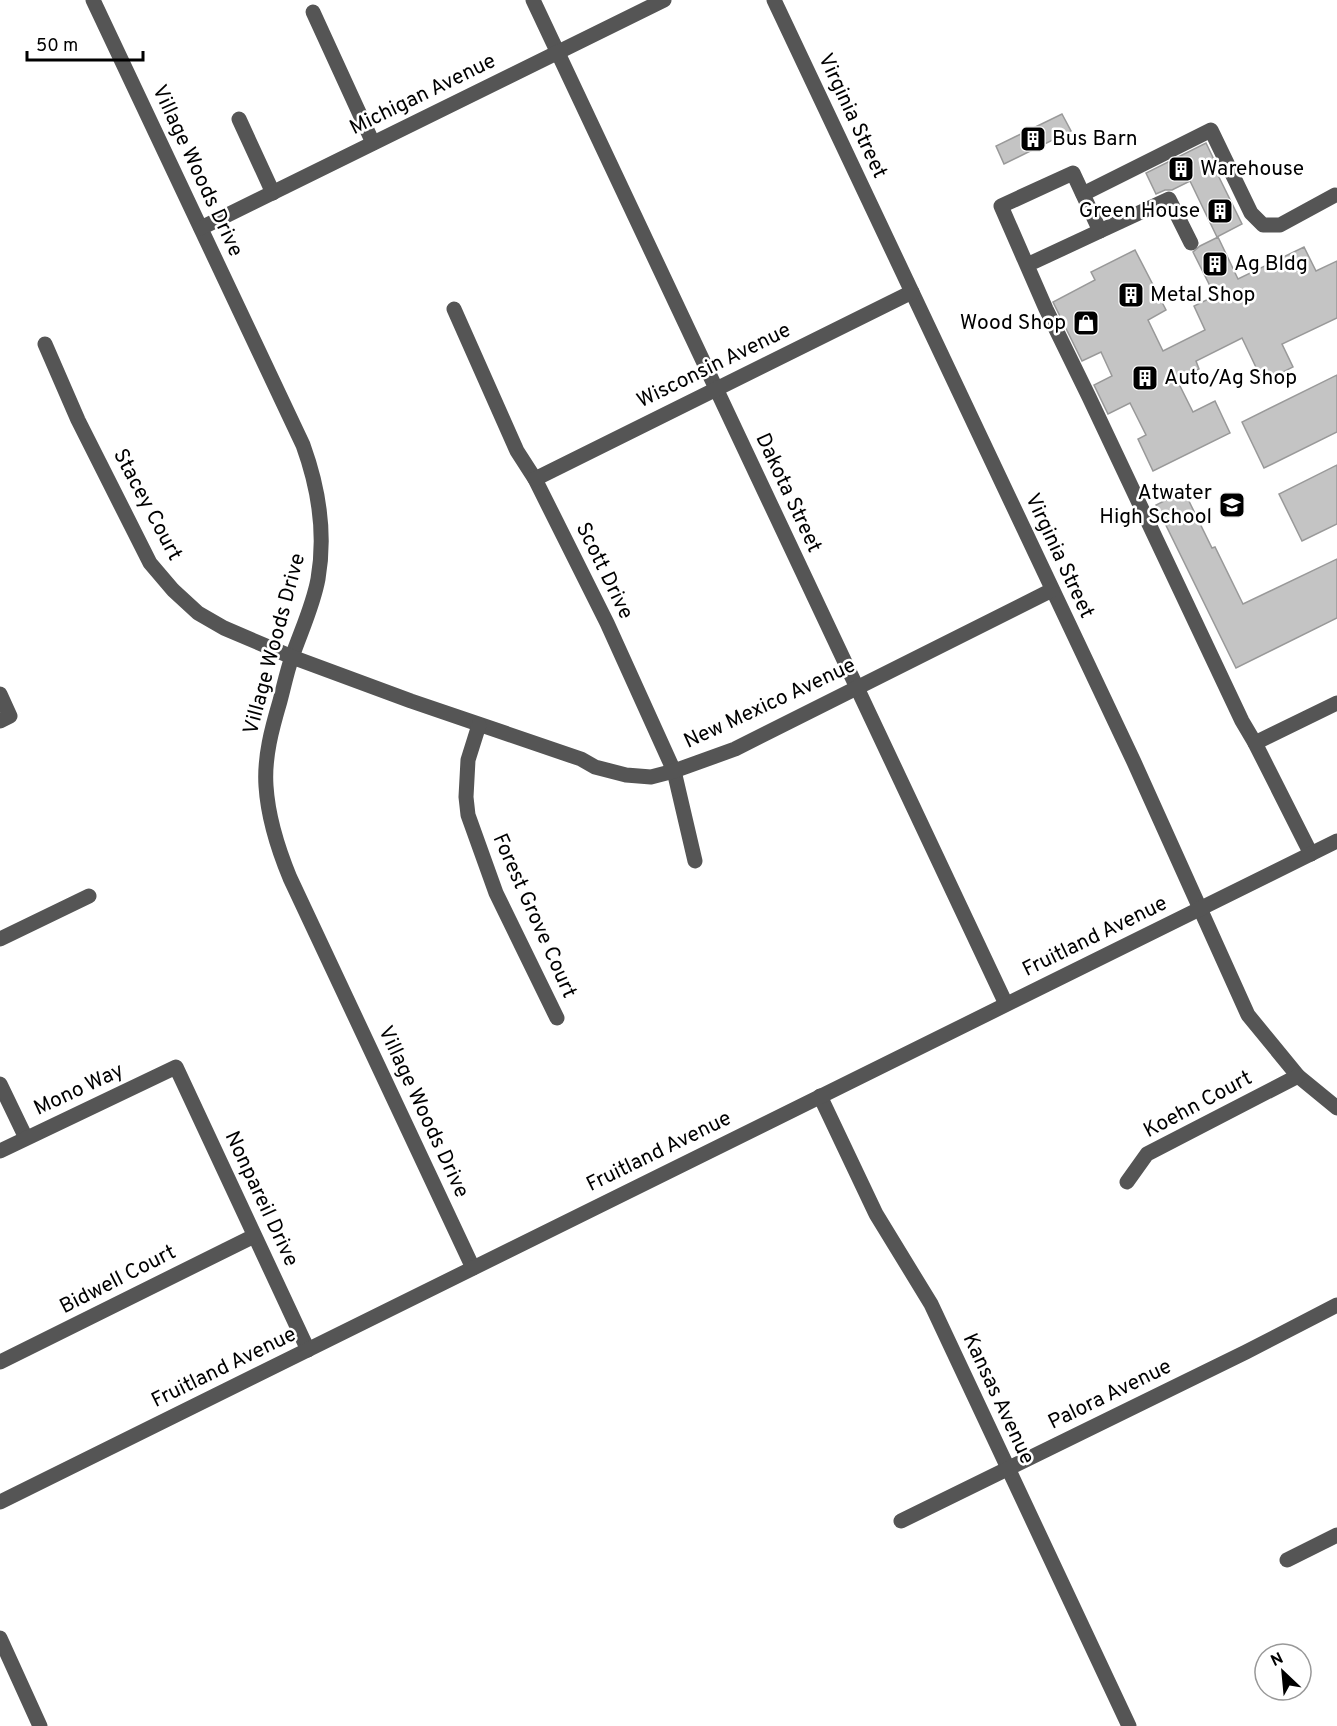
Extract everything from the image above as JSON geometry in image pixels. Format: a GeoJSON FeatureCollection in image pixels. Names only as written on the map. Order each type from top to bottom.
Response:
{"type":"FeatureCollection","features":[{"type":"Feature","properties":{"kind":"street","name":"Village Woods Drive"},"geometry":{"type":"LineString","coordinates":[[93,0],[303,445],[315,478],[322,523],[319,571],[309,613],[292,657],[269,742],[266,785],[273,832],[290,878],[473,1268]]}},
{"type":"Feature","properties":{"kind":"street","name":"Dakota Street"},"geometry":{"type":"LineString","coordinates":[[534,0],[1006,1004]]}},
{"type":"Feature","properties":{"kind":"street","name":"Michigan Avenue"},"geometry":{"type":"LineString","coordinates":[[201,228],[663,0]]}},
{"type":"Feature","properties":{"kind":"street","name":"Virginia Street"},"geometry":{"type":"LineString","coordinates":[[774,0],[1134,762],[1248,1015],[1298,1076],[1337,1108]]}},
{"type":"Feature","properties":{"kind":"street"},"geometry":{"type":"LineString","coordinates":[[313,12],[373,143]]}},
{"type":"Feature","properties":{"kind":"street"},"geometry":{"type":"LineString","coordinates":[[239,119],[273,193]]}},
{"type":"Feature","properties":{"kind":"street"},"geometry":{"type":"LineString","coordinates":[[1083,194],[1211,130],[1251,213],[1263,225],[1280,225],[1335,195]]}},
{"type":"Feature","properties":{"kind":"street"},"geometry":{"type":"LineString","coordinates":[[1100,231],[1072,172],[1001,206],[1163,556],[1242,721],[1311,854]]}},
{"type":"Feature","properties":{"kind":"street"},"geometry":{"type":"LineString","coordinates":[[1027,265],[1169,199],[1191,243]]}},
{"type":"Feature","properties":{"kind":"street","name":"Wisconsin Avenue"},"geometry":{"type":"LineString","coordinates":[[535,479],[912,292]]}},
{"type":"Feature","properties":{"kind":"street","name":"Scott Drive"},"geometry":{"type":"LineString","coordinates":[[454,309],[517,451],[535,479],[607,623],[674,771],[695,861]]}},
{"type":"Feature","properties":{"kind":"street","name":"Stacey Court"},"geometry":{"type":"LineString","coordinates":[[45,344],[78,420],[150,563],[173,590],[198,613],[224,628],[292,657]]}},
{"type":"Feature","properties":{"kind":"street","name":"New Mexico Avenue"},"geometry":{"type":"LineString","coordinates":[[292,657],[479,725],[581,759],[595,767],[626,775],[651,777],[735,749],[1052,590]]}},
{"type":"Feature","properties":{"kind":"street"},"geometry":{"type":"LineString","coordinates":[[0,694],[5,718]]}},
{"type":"Feature","properties":{"kind":"street"},"geometry":{"type":"LineString","coordinates":[[1255,743],[1337,703]]}},
{"type":"Feature","properties":{"kind":"street","name":"Forest Grove Court"},"geometry":{"type":"LineString","coordinates":[[479,725],[468,760],[466,797],[468,815],[496,893],[557,1018]]}},
{"type":"Feature","properties":{"kind":"street","name":"Fruitland Avenue"},"geometry":{"type":"LineString","coordinates":[[0,1502],[1337,841]]}},
{"type":"Feature","properties":{"kind":"street"},"geometry":{"type":"LineString","coordinates":[[0,939],[89,896]]}},
{"type":"Feature","properties":{"kind":"street","name":"Mono Way"},"geometry":{"type":"LineString","coordinates":[[0,1151],[176,1067]]}},
{"type":"Feature","properties":{"kind":"street","name":"Nonpareil Drive"},"geometry":{"type":"LineString","coordinates":[[176,1067],[308,1350]]}},
{"type":"Feature","properties":{"kind":"street","name":"Koehn Court"},"geometry":{"type":"LineString","coordinates":[[1127,1182],[1147,1154],[1298,1076]]}},
{"type":"Feature","properties":{"kind":"street"},"geometry":{"type":"LineString","coordinates":[[0,1084],[26,1138]]}},
{"type":"Feature","properties":{"kind":"street","name":"Kansas Avenue"},"geometry":{"type":"LineString","coordinates":[[820,1096],[876,1214],[931,1304],[1129,1726]]}},
{"type":"Feature","properties":{"kind":"street","name":"Bidwell Court"},"geometry":{"type":"LineString","coordinates":[[0,1362],[254,1236]]}},
{"type":"Feature","properties":{"kind":"street","name":"Palora Avenue"},"geometry":{"type":"LineString","coordinates":[[901,1521],[1337,1305]]}},
{"type":"Feature","properties":{"kind":"street"},"geometry":{"type":"LineString","coordinates":[[1287,1560],[1337,1535]]}},
{"type":"Feature","properties":{"kind":"street"},"geometry":{"type":"LineString","coordinates":[[0,1638],[40,1726]]}},
{"type":"Feature","properties":{"kind":"building","name":"Bus Barn"},"geometry":{"type":"Polygon","coordinates":[[[1062,114],[1071,131],[1004,164],[996,146],[1062,114]]]}},
{"type":"Feature","properties":{"kind":"building"},"geometry":{"type":"Polygon","coordinates":[[[1206,143],[1218,168],[1215,169],[1242,224],[1217,237],[1190,181],[1172,190],[1156,194],[1146,173],[1206,143]]]}},
{"type":"Feature","properties":{"kind":"building"},"geometry":{"type":"Polygon","coordinates":[[[1218,237],[1238,279],[1304,247],[1316,271],[1337,261],[1337,318],[1282,344],[1293,367],[1263,382],[1242,338],[1196,361],[1199,369],[1177,380],[1193,412],[1215,401],[1230,433],[1153,471],[1138,439],[1146,435],[1130,403],[1108,414],[1094,385],[1112,376],[1101,352],[1082,361],[1053,302],[1095,280],[1091,272],[1135,250],[1166,310],[1148,320],[1163,351],[1205,330],[1194,306],[1215,296],[1193,252],[1218,237]]]}},
{"type":"Feature","properties":{"kind":"building"},"geometry":{"type":"Polygon","coordinates":[[[1337,375],[1337,432],[1264,468],[1242,422],[1337,375]]]}},
{"type":"Feature","properties":{"kind":"building"},"geometry":{"type":"Polygon","coordinates":[[[1337,465],[1337,524],[1302,541],[1279,494],[1337,465]]]}},
{"type":"Feature","properties":{"kind":"building"},"geometry":{"type":"Polygon","coordinates":[[[1184,491],[1243,604],[1337,559],[1337,618],[1236,668],[1156,505],[1184,491]]]}},
{"type":"Feature","properties":{"kind":"place","name":"Bus Barn"},"geometry":{"type":"Point","coordinates":[1033,139]}},
{"type":"Feature","properties":{"kind":"place","name":"Warehouse"},"geometry":{"type":"Point","coordinates":[1181,169]}},
{"type":"Feature","properties":{"kind":"place","name":"Green House"},"geometry":{"type":"Point","coordinates":[1220,211]}},
{"type":"Feature","properties":{"kind":"place","name":"Ag Bldg"},"geometry":{"type":"Point","coordinates":[1215,264]}},
{"type":"Feature","properties":{"kind":"place","name":"Metal Shop"},"geometry":{"type":"Point","coordinates":[1131,295]}},
{"type":"Feature","properties":{"kind":"place","name":"Wood Shop"},"geometry":{"type":"Point","coordinates":[1086,323]}},
{"type":"Feature","properties":{"kind":"place","name":"Auto/Ag Shop"},"geometry":{"type":"Point","coordinates":[1145,378]}},
{"type":"Feature","properties":{"kind":"place","name":"Atwater High School"},"geometry":{"type":"Point","coordinates":[1232,505]}}]}
